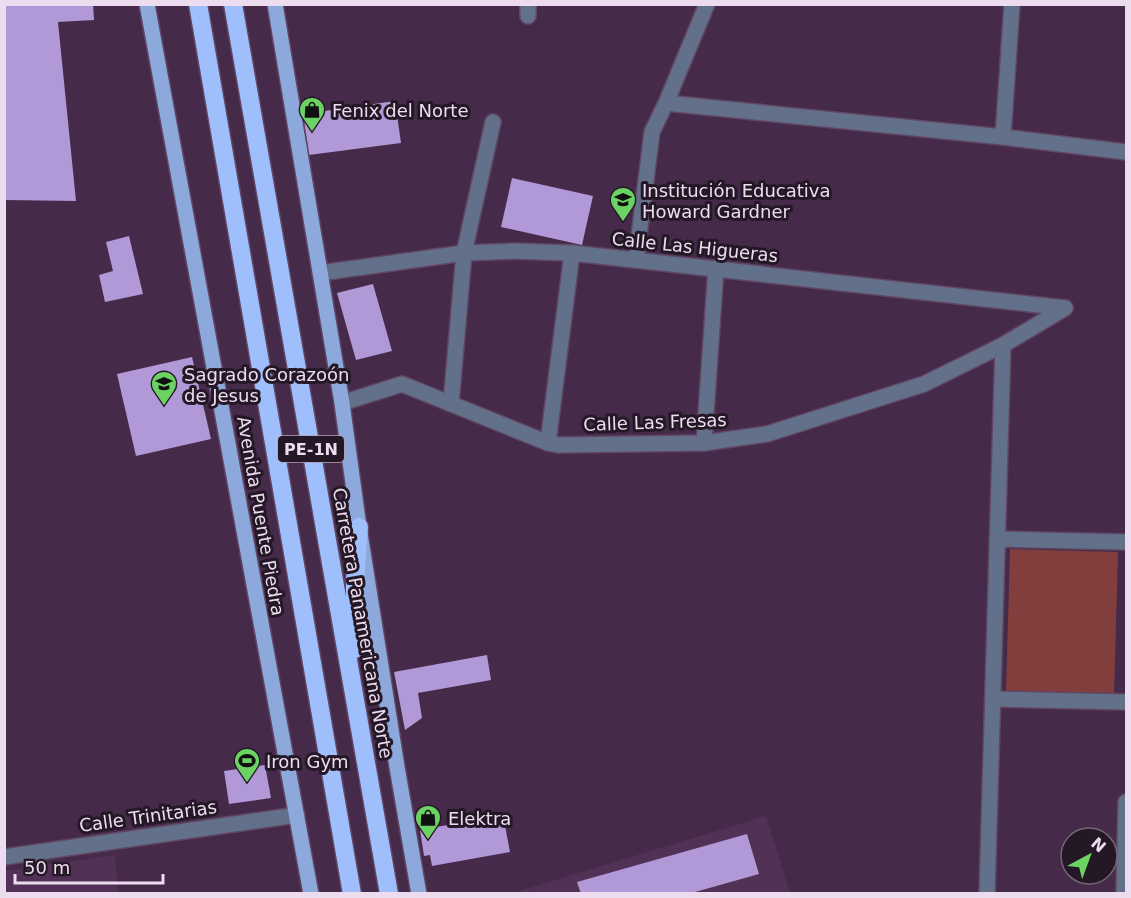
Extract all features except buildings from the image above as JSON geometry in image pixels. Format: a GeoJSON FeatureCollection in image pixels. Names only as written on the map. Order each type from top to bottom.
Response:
{"type":"FeatureCollection","features":[{"type":"Feature","properties":{"kind":"highway","name":"PE-1N"},"geometry":{"type":"LineString","coordinates":[[198,4],[352,894]]}},
{"type":"Feature","properties":{"kind":"highway","name":"Carretera Panamericana Norte"},"geometry":{"type":"LineString","coordinates":[[233,4],[388,894]]}},
{"type":"Feature","properties":{"kind":"highway"},"geometry":{"type":"LineString","coordinates":[[355,699],[355,581],[359,527]]}},
{"type":"Feature","properties":{"kind":"main road","name":"Avenida Puente Piedra"},"geometry":{"type":"LineString","coordinates":[[147,4],[311,894]]}},
{"type":"Feature","properties":{"kind":"main road"},"geometry":{"type":"LineString","coordinates":[[274,4],[342,403],[359,527],[419,894]]}},
{"type":"Feature","properties":{"kind":"street"},"geometry":{"type":"LineString","coordinates":[[636,260],[652,132],[707,4]]}},
{"type":"Feature","properties":{"kind":"street"},"geometry":{"type":"LineString","coordinates":[[1003,137],[1012,4]]}},
{"type":"Feature","properties":{"kind":"street"},"geometry":{"type":"LineString","coordinates":[[666,103],[1003,137],[1126,152]]}},
{"type":"Feature","properties":{"kind":"street"},"geometry":{"type":"LineString","coordinates":[[451,404],[464,253],[493,122]]}},
{"type":"Feature","properties":{"kind":"street","name":"Calle Las Higueras"},"geometry":{"type":"LineString","coordinates":[[320,273],[464,253],[514,250],[572,253],[716,268],[1065,308]]}},
{"type":"Feature","properties":{"kind":"street"},"geometry":{"type":"LineString","coordinates":[[548,443],[572,253]]}},
{"type":"Feature","properties":{"kind":"street"},"geometry":{"type":"LineString","coordinates":[[704,443],[716,268]]}},
{"type":"Feature","properties":{"kind":"street","name":"Calle Las Fresas"},"geometry":{"type":"LineString","coordinates":[[342,403],[402,384],[558,445],[704,443],[767,434],[924,384],[1003,345],[1065,308]]}},
{"type":"Feature","properties":{"kind":"street"},"geometry":{"type":"LineString","coordinates":[[987,894],[1003,345]]}},
{"type":"Feature","properties":{"kind":"street"},"geometry":{"type":"LineString","coordinates":[[997,539],[1126,542]]}},
{"type":"Feature","properties":{"kind":"street"},"geometry":{"type":"LineString","coordinates":[[993,699],[1126,702]]}},
{"type":"Feature","properties":{"kind":"street"},"geometry":{"type":"LineString","coordinates":[[1124,894],[1126,802]]}},
{"type":"Feature","properties":{"kind":"street","name":"Calle Trinitarias"},"geometry":{"type":"LineString","coordinates":[[4,856],[297,815]]}},
{"type":"Feature","properties":{"kind":"shaded area"},"geometry":{"type":"Polygon","coordinates":[[[1010,549],[1118,552],[1114,695],[1006,692],[1010,549]]]}},
{"type":"Feature","properties":{"kind":"shaded area"},"geometry":{"type":"Polygon","coordinates":[[[766,816],[790,893],[509,894],[766,816]]]}},
{"type":"Feature","properties":{"kind":"shaded area"},"geometry":{"type":"Polygon","coordinates":[[[115,855],[118,893],[5,893],[5,871],[115,855]]]}},
{"type":"Feature","properties":{"kind":"place","name":"Fenix del Norte"},"geometry":{"type":"Point","coordinates":[312,133]}},
{"type":"Feature","properties":{"kind":"place","name":"Institución Educativa Howard Gardner"},"geometry":{"type":"Point","coordinates":[623,223]}},
{"type":"Feature","properties":{"kind":"place","name":"Sagrado Corazoón de Jesus"},"geometry":{"type":"Point","coordinates":[164,407]}},
{"type":"Feature","properties":{"kind":"place","name":"Iron Gym"},"geometry":{"type":"Point","coordinates":[247,784]}},
{"type":"Feature","properties":{"kind":"place","name":"Elektra"},"geometry":{"type":"Point","coordinates":[428,841]}}]}
